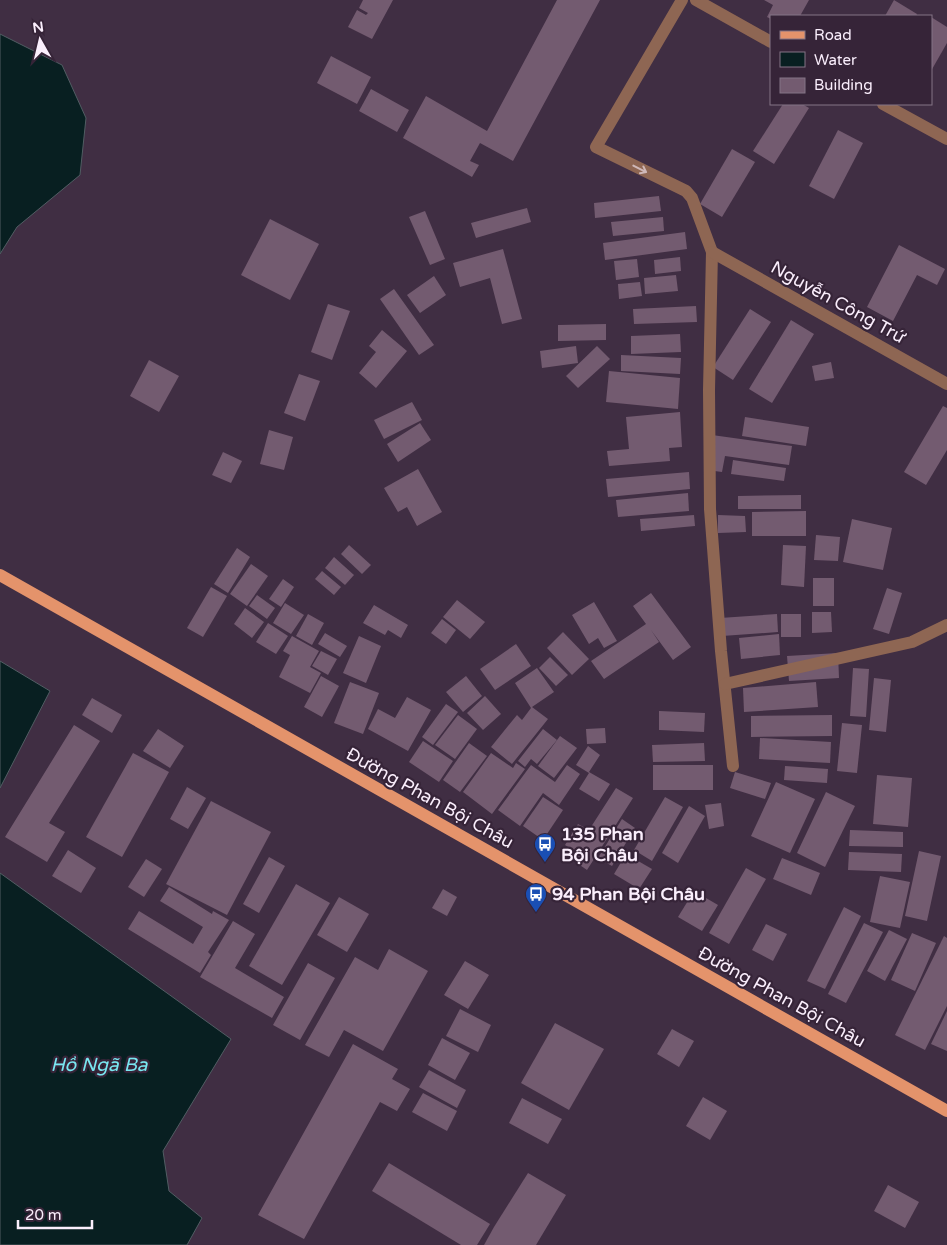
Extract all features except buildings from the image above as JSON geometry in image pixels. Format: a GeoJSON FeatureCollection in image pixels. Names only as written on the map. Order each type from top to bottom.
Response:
{"type":"FeatureCollection","features":[{"type":"Feature","properties":{"kind":"main road","name":"Đường Phan Bội Châu"},"geometry":{"type":"LineString","coordinates":[[0,575],[947,1110]]}},
{"type":"Feature","properties":{"kind":"street"},"geometry":{"type":"LineString","coordinates":[[682,0],[596,147],[686,191],[692,198],[712,252],[708,390],[710,509],[724,684],[733,766]]}},
{"type":"Feature","properties":{"kind":"street"},"geometry":{"type":"LineString","coordinates":[[696,0],[770,41]]}},
{"type":"Feature","properties":{"kind":"street"},"geometry":{"type":"LineString","coordinates":[[885,105],[947,140]]}},
{"type":"Feature","properties":{"kind":"street","name":"Nguyễn Công Trứ"},"geometry":{"type":"LineString","coordinates":[[712,252],[947,384]]}},
{"type":"Feature","properties":{"kind":"street"},"geometry":{"type":"LineString","coordinates":[[724,684],[912,642],[947,625]]}},
{"type":"Feature","properties":{"kind":"water"},"geometry":{"type":"Polygon","coordinates":[[[0,34],[62,65],[86,118],[80,175],[17,227],[0,254],[0,34]]]}},
{"type":"Feature","properties":{"kind":"water"},"geometry":{"type":"Polygon","coordinates":[[[0,661],[50,691],[0,788],[0,661]]]}},
{"type":"Feature","properties":{"kind":"water","name":"Hồ Ngã Ba"},"geometry":{"type":"Polygon","coordinates":[[[0,873],[231,1039],[163,1151],[169,1191],[202,1218],[187,1245],[0,1245],[0,873]]]}},
{"type":"Feature","properties":{"kind":"place","name":"135 Phan Bội Châu"},"geometry":{"type":"Point","coordinates":[545,863]}},
{"type":"Feature","properties":{"kind":"place","name":"94 Phan Bội Châu"},"geometry":{"type":"Point","coordinates":[536,913]}}]}
